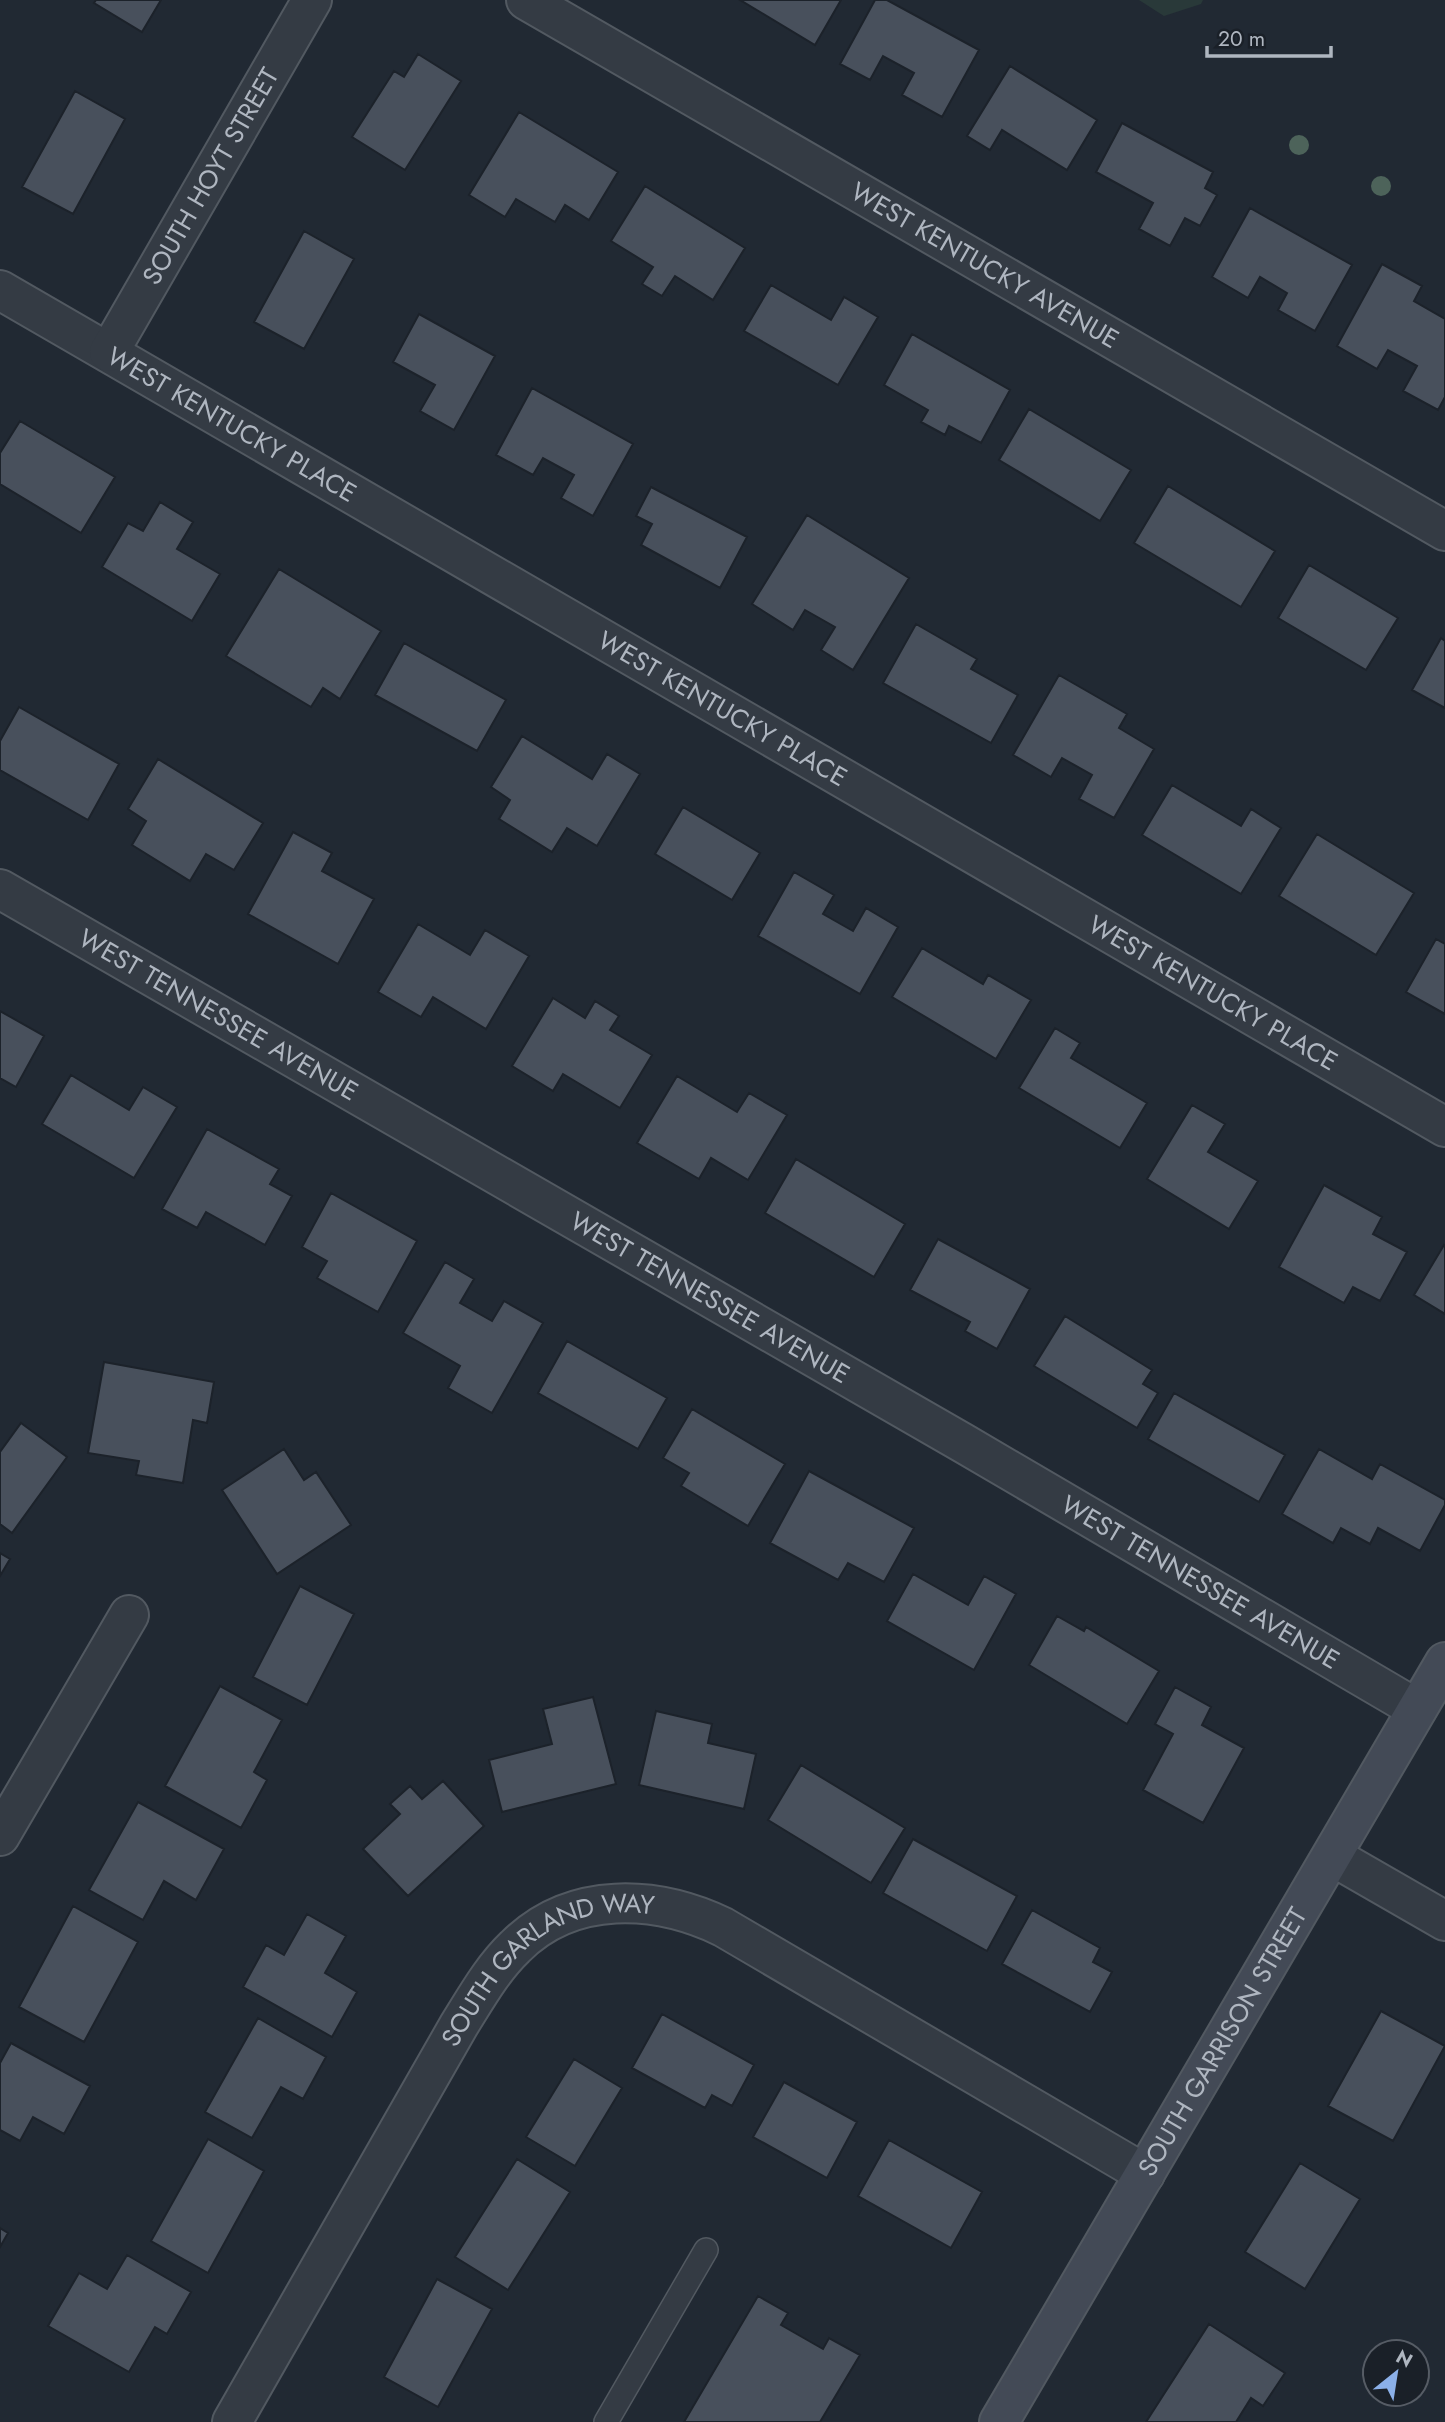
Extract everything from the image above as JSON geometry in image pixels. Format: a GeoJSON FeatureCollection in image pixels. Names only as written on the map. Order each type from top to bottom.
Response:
{"type":"FeatureCollection","features":[{"type":"Feature","properties":{"kind":"main road","name":"SOUTH GARRISON STREET"},"geometry":{"type":"LineString","coordinates":[[999,2422],[1445,1662]]}},
{"type":"Feature","properties":{"kind":"street","name":"SOUTH HOYT STREET"},"geometry":{"type":"LineString","coordinates":[[109,352],[312,0]]}},
{"type":"Feature","properties":{"kind":"street","name":"WEST KENTUCKY AVENUE"},"geometry":{"type":"LineString","coordinates":[[526,0],[1445,531]]}},
{"type":"Feature","properties":{"kind":"street","name":"WEST KENTUCKY PLACE"},"geometry":{"type":"LineString","coordinates":[[0,290],[1445,1127]]}},
{"type":"Feature","properties":{"kind":"street","name":"WEST TENNESSEE AVENUE"},"geometry":{"type":"LineString","coordinates":[[0,889],[963,1443],[1417,1709]]}},
{"type":"Feature","properties":{"kind":"street"},"geometry":{"type":"LineString","coordinates":[[0,1836],[129,1615]]}},
{"type":"Feature","properties":{"kind":"street"},"geometry":{"type":"LineString","coordinates":[[1332,1856],[1445,1922]]}},
{"type":"Feature","properties":{"kind":"street","name":"SOUTH GARLAND WAY"},"geometry":{"type":"LineString","coordinates":[[232,2422],[459,2025],[492,1974],[516,1945],[531,1933],[563,1915],[594,1905],[622,1902],[647,1904],[706,1919],[745,1939],[1144,2174]]}},
{"type":"Feature","properties":{"kind":"lane"},"geometry":{"type":"LineString","coordinates":[[606,2422],[706,2250]]}},
{"type":"Feature","properties":{"kind":"shaded area"},"geometry":{"type":"Polygon","coordinates":[[[1139,0],[1203,0],[1201,4],[1164,16],[1139,0]]]}},
{"type":"Feature","properties":{"kind":"building"},"geometry":{"type":"Polygon","coordinates":[[[96,0],[161,0],[142,32],[94,3],[96,0]]]}},
{"type":"Feature","properties":{"kind":"building"},"geometry":{"type":"Polygon","coordinates":[[[740,0],[841,0],[815,45],[740,0]]]}},
{"type":"Feature","properties":{"kind":"building"},"geometry":{"type":"Polygon","coordinates":[[[875,0],[887,0],[979,50],[942,117],[902,95],[914,73],[883,56],[870,80],[840,64],[875,0]]]}},
{"type":"Feature","properties":{"kind":"building"},"geometry":{"type":"Polygon","coordinates":[[[418,54],[461,81],[405,170],[352,137],[394,71],[404,77],[418,54]]]}},
{"type":"Feature","properties":{"kind":"building"},"geometry":{"type":"Polygon","coordinates":[[[1010,66],[1097,120],[1067,170],[1002,130],[990,150],[967,136],[1010,66]]]}},
{"type":"Feature","properties":{"kind":"building"},"geometry":{"type":"Polygon","coordinates":[[[75,91],[125,119],[73,214],[22,187],[75,91]]]}},
{"type":"Feature","properties":{"kind":"building"},"geometry":{"type":"Polygon","coordinates":[[[519,112],[618,172],[589,220],[565,205],[555,222],[516,199],[505,217],[469,195],[519,112]]]}},
{"type":"Feature","properties":{"kind":"building"},"geometry":{"type":"Polygon","coordinates":[[[1122,123],[1213,172],[1205,188],[1217,195],[1200,226],[1185,218],[1170,246],[1139,229],[1153,203],[1096,172],[1122,123]]]}},
{"type":"Feature","properties":{"kind":"building"},"geometry":{"type":"Polygon","coordinates":[[[645,186],[745,248],[713,300],[675,276],[662,296],[642,284],[653,267],[611,241],[645,186]]]}},
{"type":"Feature","properties":{"kind":"building"},"geometry":{"type":"Polygon","coordinates":[[[1250,208],[1352,265],[1315,331],[1278,310],[1287,293],[1260,277],[1248,298],[1212,277],[1250,208]]]}},
{"type":"Feature","properties":{"kind":"building"},"geometry":{"type":"Polygon","coordinates":[[[304,231],[354,259],[304,349],[254,322],[304,231]]]}},
{"type":"Feature","properties":{"kind":"building"},"geometry":{"type":"Polygon","coordinates":[[[1382,264],[1422,286],[1414,301],[1445,319],[1445,397],[1438,410],[1403,391],[1417,366],[1388,350],[1377,369],[1337,346],[1382,264]]]}},
{"type":"Feature","properties":{"kind":"building"},"geometry":{"type":"Polygon","coordinates":[[[771,285],[831,320],[844,297],[878,317],[838,385],[744,331],[771,285]]]}},
{"type":"Feature","properties":{"kind":"building"},"geometry":{"type":"Polygon","coordinates":[[[419,314],[495,356],[454,430],[420,411],[435,385],[393,362],[419,314]]]}},
{"type":"Feature","properties":{"kind":"building"},"geometry":{"type":"Polygon","coordinates":[[[912,334],[1010,390],[981,443],[949,426],[945,435],[921,422],[928,410],[884,385],[912,334]]]}},
{"type":"Feature","properties":{"kind":"building"},"geometry":{"type":"Polygon","coordinates":[[[532,388],[633,444],[593,516],[561,498],[574,475],[543,458],[533,475],[496,455],[532,388]]]}},
{"type":"Feature","properties":{"kind":"building"},"geometry":{"type":"Polygon","coordinates":[[[1029,409],[1131,470],[1100,521],[999,460],[1029,409]]]}},
{"type":"Feature","properties":{"kind":"building"},"geometry":{"type":"Polygon","coordinates":[[[20,421],[115,477],[81,533],[0,484],[0,453],[20,421]]]}},
{"type":"Feature","properties":{"kind":"building"},"geometry":{"type":"Polygon","coordinates":[[[1168,486],[1275,551],[1241,607],[1134,543],[1168,486]]]}},
{"type":"Feature","properties":{"kind":"building"},"geometry":{"type":"Polygon","coordinates":[[[651,487],[747,537],[720,588],[641,545],[652,524],[636,516],[651,487]]]}},
{"type":"Feature","properties":{"kind":"building"},"geometry":{"type":"Polygon","coordinates":[[[160,502],[193,522],[177,549],[220,574],[192,621],[102,567],[128,523],[143,531],[160,502]]]}},
{"type":"Feature","properties":{"kind":"building"},"geometry":{"type":"Polygon","coordinates":[[[807,515],[909,578],[853,670],[821,650],[835,627],[805,610],[793,630],[752,604],[807,515]]]}},
{"type":"Feature","properties":{"kind":"building"},"geometry":{"type":"Polygon","coordinates":[[[1309,565],[1398,618],[1366,670],[1278,618],[1309,565]]]}},
{"type":"Feature","properties":{"kind":"building"},"geometry":{"type":"Polygon","coordinates":[[[279,569],[381,631],[340,699],[323,688],[311,707],[226,656],[279,569]]]}},
{"type":"Feature","properties":{"kind":"building"},"geometry":{"type":"Polygon","coordinates":[[[916,624],[977,659],[971,669],[1018,695],[991,743],[883,683],[916,624]]]}},
{"type":"Feature","properties":{"kind":"building"},"geometry":{"type":"Polygon","coordinates":[[[1441,638],[1445,641],[1445,708],[1412,690],[1441,638]]]}},
{"type":"Feature","properties":{"kind":"building"},"geometry":{"type":"Polygon","coordinates":[[[404,643],[506,700],[477,751],[375,695],[404,643]]]}},
{"type":"Feature","properties":{"kind":"building"},"geometry":{"type":"Polygon","coordinates":[[[1059,675],[1127,714],[1119,728],[1154,749],[1114,818],[1079,799],[1092,775],[1062,758],[1051,777],[1013,755],[1059,675]]]}},
{"type":"Feature","properties":{"kind":"building"},"geometry":{"type":"Polygon","coordinates":[[[19,707],[119,764],[88,820],[0,770],[0,741],[19,707]]]}},
{"type":"Feature","properties":{"kind":"building"},"geometry":{"type":"Polygon","coordinates":[[[522,736],[592,779],[607,754],[640,774],[597,846],[567,828],[552,852],[499,819],[510,800],[491,787],[522,736]]]}},
{"type":"Feature","properties":{"kind":"building"},"geometry":{"type":"Polygon","coordinates":[[[158,759],[263,823],[234,870],[206,854],[190,881],[132,845],[146,821],[128,809],[158,759]]]}},
{"type":"Feature","properties":{"kind":"building"},"geometry":{"type":"Polygon","coordinates":[[[1172,785],[1241,826],[1251,809],[1281,828],[1241,894],[1142,835],[1172,785]]]}},
{"type":"Feature","properties":{"kind":"building"},"geometry":{"type":"Polygon","coordinates":[[[683,807],[760,853],[732,900],[655,854],[683,807]]]}},
{"type":"Feature","properties":{"kind":"building"},"geometry":{"type":"Polygon","coordinates":[[[293,832],[332,853],[322,871],[374,899],[338,964],[248,914],[293,832]]]}},
{"type":"Feature","properties":{"kind":"building"},"geometry":{"type":"Polygon","coordinates":[[[1317,834],[1414,893],[1376,955],[1279,896],[1317,834]]]}},
{"type":"Feature","properties":{"kind":"building"},"geometry":{"type":"Polygon","coordinates":[[[794,872],[834,895],[823,914],[853,931],[866,908],[898,927],[860,994],[758,936],[794,872]]]}},
{"type":"Feature","properties":{"kind":"building"},"geometry":{"type":"Polygon","coordinates":[[[418,924],[470,955],[485,930],[529,956],[486,1029],[433,997],[421,1017],[378,992],[418,924]]]}},
{"type":"Feature","properties":{"kind":"building"},"geometry":{"type":"Polygon","coordinates":[[[1436,939],[1445,944],[1445,1014],[1406,992],[1436,939]]]}},
{"type":"Feature","properties":{"kind":"building"},"geometry":{"type":"Polygon","coordinates":[[[922,948],[983,984],[988,975],[1031,1000],[996,1059],[892,997],[922,948]]]}},
{"type":"Feature","properties":{"kind":"building"},"geometry":{"type":"Polygon","coordinates":[[[553,998],[585,1018],[595,1001],[619,1016],[610,1030],[652,1055],[620,1108],[563,1074],[553,1091],[512,1066],[553,998]]]}},
{"type":"Feature","properties":{"kind":"building"},"geometry":{"type":"Polygon","coordinates":[[[0,1011],[44,1036],[16,1087],[0,1078],[0,1011]]]}},
{"type":"Feature","properties":{"kind":"building"},"geometry":{"type":"Polygon","coordinates":[[[1055,1028],[1080,1043],[1071,1058],[1147,1103],[1120,1148],[1019,1088],[1055,1028]]]}},
{"type":"Feature","properties":{"kind":"building"},"geometry":{"type":"Polygon","coordinates":[[[71,1075],[129,1110],[143,1087],[177,1107],[134,1178],[42,1124],[71,1075]]]}},
{"type":"Feature","properties":{"kind":"building"},"geometry":{"type":"Polygon","coordinates":[[[677,1076],[737,1112],[749,1093],[787,1115],[748,1180],[711,1158],[699,1179],[637,1143],[677,1076]]]}},
{"type":"Feature","properties":{"kind":"building"},"geometry":{"type":"Polygon","coordinates":[[[1192,1105],[1225,1124],[1208,1152],[1258,1181],[1229,1229],[1147,1179],[1192,1105]]]}},
{"type":"Feature","properties":{"kind":"building"},"geometry":{"type":"Polygon","coordinates":[[[207,1129],[279,1169],[270,1184],[292,1196],[265,1245],[206,1212],[197,1228],[162,1209],[207,1129]]]}},
{"type":"Feature","properties":{"kind":"building"},"geometry":{"type":"Polygon","coordinates":[[[796,1159],[905,1224],[874,1277],[765,1213],[796,1159]]]}},
{"type":"Feature","properties":{"kind":"building"},"geometry":{"type":"Polygon","coordinates":[[[1324,1185],[1382,1217],[1373,1234],[1407,1252],[1380,1301],[1353,1287],[1344,1303],[1279,1267],[1324,1185]]]}},
{"type":"Feature","properties":{"kind":"building"},"geometry":{"type":"Polygon","coordinates":[[[331,1193],[417,1241],[378,1312],[317,1278],[327,1261],[302,1247],[331,1193]]]}},
{"type":"Feature","properties":{"kind":"building"},"geometry":{"type":"Polygon","coordinates":[[[938,1239],[1030,1289],[997,1349],[965,1331],[970,1322],[910,1290],[938,1239]]]}},
{"type":"Feature","properties":{"kind":"building"},"geometry":{"type":"Polygon","coordinates":[[[1445,1246],[1445,1314],[1414,1295],[1445,1246]]]}},
{"type":"Feature","properties":{"kind":"building"},"geometry":{"type":"Polygon","coordinates":[[[445,1262],[474,1279],[460,1303],[492,1321],[504,1301],[543,1323],[492,1413],[448,1388],[460,1366],[403,1333],[445,1262]]]}},
{"type":"Feature","properties":{"kind":"building"},"geometry":{"type":"Polygon","coordinates":[[[1065,1316],[1152,1370],[1143,1384],[1158,1393],[1137,1428],[1034,1366],[1065,1316]]]}},
{"type":"Feature","properties":{"kind":"building"},"geometry":{"type":"Polygon","coordinates":[[[567,1341],[667,1398],[638,1449],[538,1393],[567,1341]]]}},
{"type":"Feature","properties":{"kind":"building"},"geometry":{"type":"Polygon","coordinates":[[[104,1362],[214,1382],[207,1423],[193,1420],[183,1483],[136,1475],[139,1461],[88,1453],[104,1362]]]}},
{"type":"Feature","properties":{"kind":"building"},"geometry":{"type":"Polygon","coordinates":[[[1174,1393],[1285,1455],[1259,1502],[1148,1439],[1174,1393]]]}},
{"type":"Feature","properties":{"kind":"building"},"geometry":{"type":"Polygon","coordinates":[[[692,1409],[785,1464],[748,1526],[681,1486],[689,1473],[663,1458],[692,1409]]]}},
{"type":"Feature","properties":{"kind":"building"},"geometry":{"type":"Polygon","coordinates":[[[21,1423],[67,1457],[12,1533],[0,1524],[0,1452],[21,1423]]]}},
{"type":"Feature","properties":{"kind":"building"},"geometry":{"type":"Polygon","coordinates":[[[284,1449],[304,1480],[316,1472],[351,1525],[277,1574],[222,1490],[284,1449]]]}},
{"type":"Feature","properties":{"kind":"building"},"geometry":{"type":"Polygon","coordinates":[[[1319,1449],[1372,1479],[1380,1464],[1445,1500],[1445,1505],[1420,1551],[1378,1528],[1370,1544],[1341,1528],[1333,1543],[1282,1514],[1319,1449]]]}},
{"type":"Feature","properties":{"kind":"building"},"geometry":{"type":"Polygon","coordinates":[[[809,1471],[914,1528],[884,1582],[848,1563],[838,1580],[770,1543],[809,1471]]]}},
{"type":"Feature","properties":{"kind":"building"},"geometry":{"type":"Polygon","coordinates":[[[0,1553],[10,1559],[0,1576],[0,1553]]]}},
{"type":"Feature","properties":{"kind":"building"},"geometry":{"type":"Polygon","coordinates":[[[913,1574],[968,1605],[984,1576],[1016,1594],[974,1670],[887,1621],[913,1574]]]}},
{"type":"Feature","properties":{"kind":"building"},"geometry":{"type":"Polygon","coordinates":[[[300,1586],[354,1614],[307,1705],[253,1677],[300,1586]]]}},
{"type":"Feature","properties":{"kind":"building"},"geometry":{"type":"Polygon","coordinates":[[[1057,1616],[1084,1631],[1086,1627],[1159,1671],[1127,1724],[1029,1665],[1057,1616]]]}},
{"type":"Feature","properties":{"kind":"building"},"geometry":{"type":"Polygon","coordinates":[[[220,1686],[282,1720],[254,1772],[267,1780],[241,1828],[165,1786],[220,1686]]]}},
{"type":"Feature","properties":{"kind":"building"},"geometry":{"type":"Polygon","coordinates":[[[1175,1687],[1211,1707],[1202,1725],[1244,1748],[1203,1823],[1143,1790],[1173,1734],[1155,1724],[1175,1687]]]}},
{"type":"Feature","properties":{"kind":"building"},"geometry":{"type":"Polygon","coordinates":[[[593,1697],[616,1784],[502,1812],[489,1760],[552,1744],[543,1709],[593,1697]]]}},
{"type":"Feature","properties":{"kind":"building"},"geometry":{"type":"Polygon","coordinates":[[[656,1711],[712,1724],[708,1743],[756,1754],[744,1809],[639,1785],[656,1711]]]}},
{"type":"Feature","properties":{"kind":"building"},"geometry":{"type":"Polygon","coordinates":[[[801,1765],[905,1828],[871,1883],[768,1820],[801,1765]]]}},
{"type":"Feature","properties":{"kind":"building"},"geometry":{"type":"Polygon","coordinates":[[[443,1781],[484,1826],[408,1896],[363,1849],[400,1814],[390,1804],[410,1786],[422,1799],[443,1781]]]}},
{"type":"Feature","properties":{"kind":"building"},"geometry":{"type":"Polygon","coordinates":[[[138,1802],[224,1849],[196,1900],[164,1881],[143,1920],[89,1890],[138,1802]]]}},
{"type":"Feature","properties":{"kind":"building"},"geometry":{"type":"Polygon","coordinates":[[[913,1839],[1017,1896],[987,1951],[883,1893],[913,1839]]]}},
{"type":"Feature","properties":{"kind":"building"},"geometry":{"type":"Polygon","coordinates":[[[73,1906],[138,1942],[84,2042],[19,2007],[73,1906]]]}},
{"type":"Feature","properties":{"kind":"building"},"geometry":{"type":"Polygon","coordinates":[[[1032,1910],[1100,1948],[1093,1962],[1112,1972],[1090,2012],[1002,1964],[1032,1910]]]}},
{"type":"Feature","properties":{"kind":"building"},"geometry":{"type":"Polygon","coordinates":[[[307,1914],[346,1936],[325,1973],[357,1992],[332,2037],[243,1987],[266,1945],[284,1955],[307,1914]]]}},
{"type":"Feature","properties":{"kind":"building"},"geometry":{"type":"Polygon","coordinates":[[[1381,2011],[1445,2046],[1393,2141],[1328,2106],[1381,2011]]]}},
{"type":"Feature","properties":{"kind":"building"},"geometry":{"type":"Polygon","coordinates":[[[662,2014],[754,2065],[732,2106],[712,2095],[705,2108],[632,2068],[662,2014]]]}},
{"type":"Feature","properties":{"kind":"building"},"geometry":{"type":"Polygon","coordinates":[[[258,2018],[326,2057],[303,2099],[281,2087],[252,2138],[205,2112],[258,2018]]]}},
{"type":"Feature","properties":{"kind":"building"},"geometry":{"type":"Polygon","coordinates":[[[11,2043],[90,2086],[64,2134],[33,2117],[20,2141],[0,2130],[0,2063],[11,2043]]]}},
{"type":"Feature","properties":{"kind":"building"},"geometry":{"type":"Polygon","coordinates":[[[574,2059],[622,2088],[575,2166],[526,2137],[574,2059]]]}},
{"type":"Feature","properties":{"kind":"building"},"geometry":{"type":"Polygon","coordinates":[[[784,2082],[857,2122],[827,2178],[753,2137],[784,2082]]]}},
{"type":"Feature","properties":{"kind":"building"},"geometry":{"type":"Polygon","coordinates":[[[208,2139],[264,2171],[208,2273],[151,2241],[208,2139]]]}},
{"type":"Feature","properties":{"kind":"building"},"geometry":{"type":"Polygon","coordinates":[[[889,2140],[982,2192],[951,2248],[858,2196],[889,2140]]]}},
{"type":"Feature","properties":{"kind":"building"},"geometry":{"type":"Polygon","coordinates":[[[517,2159],[570,2192],[508,2290],[455,2257],[517,2159]]]}},
{"type":"Feature","properties":{"kind":"building"},"geometry":{"type":"Polygon","coordinates":[[[1300,2163],[1360,2199],[1305,2289],[1245,2252],[1300,2163]]]}},
{"type":"Feature","properties":{"kind":"building"},"geometry":{"type":"Polygon","coordinates":[[[0,2228],[8,2233],[0,2247],[0,2228]]]}},
{"type":"Feature","properties":{"kind":"building"},"geometry":{"type":"Polygon","coordinates":[[[127,2255],[191,2292],[167,2334],[155,2327],[129,2372],[48,2326],[79,2273],[107,2289],[127,2255]]]}},
{"type":"Feature","properties":{"kind":"building"},"geometry":{"type":"Polygon","coordinates":[[[437,2279],[492,2309],[438,2407],[384,2377],[437,2279]]]}},
{"type":"Feature","properties":{"kind":"building"},"geometry":{"type":"Polygon","coordinates":[[[758,2296],[788,2313],[781,2325],[823,2349],[829,2338],[860,2355],[820,2422],[684,2422],[758,2296]]]}},
{"type":"Feature","properties":{"kind":"building"},"geometry":{"type":"Polygon","coordinates":[[[1209,2324],[1285,2373],[1263,2406],[1251,2398],[1236,2422],[1146,2422],[1209,2324]]]}}]}
